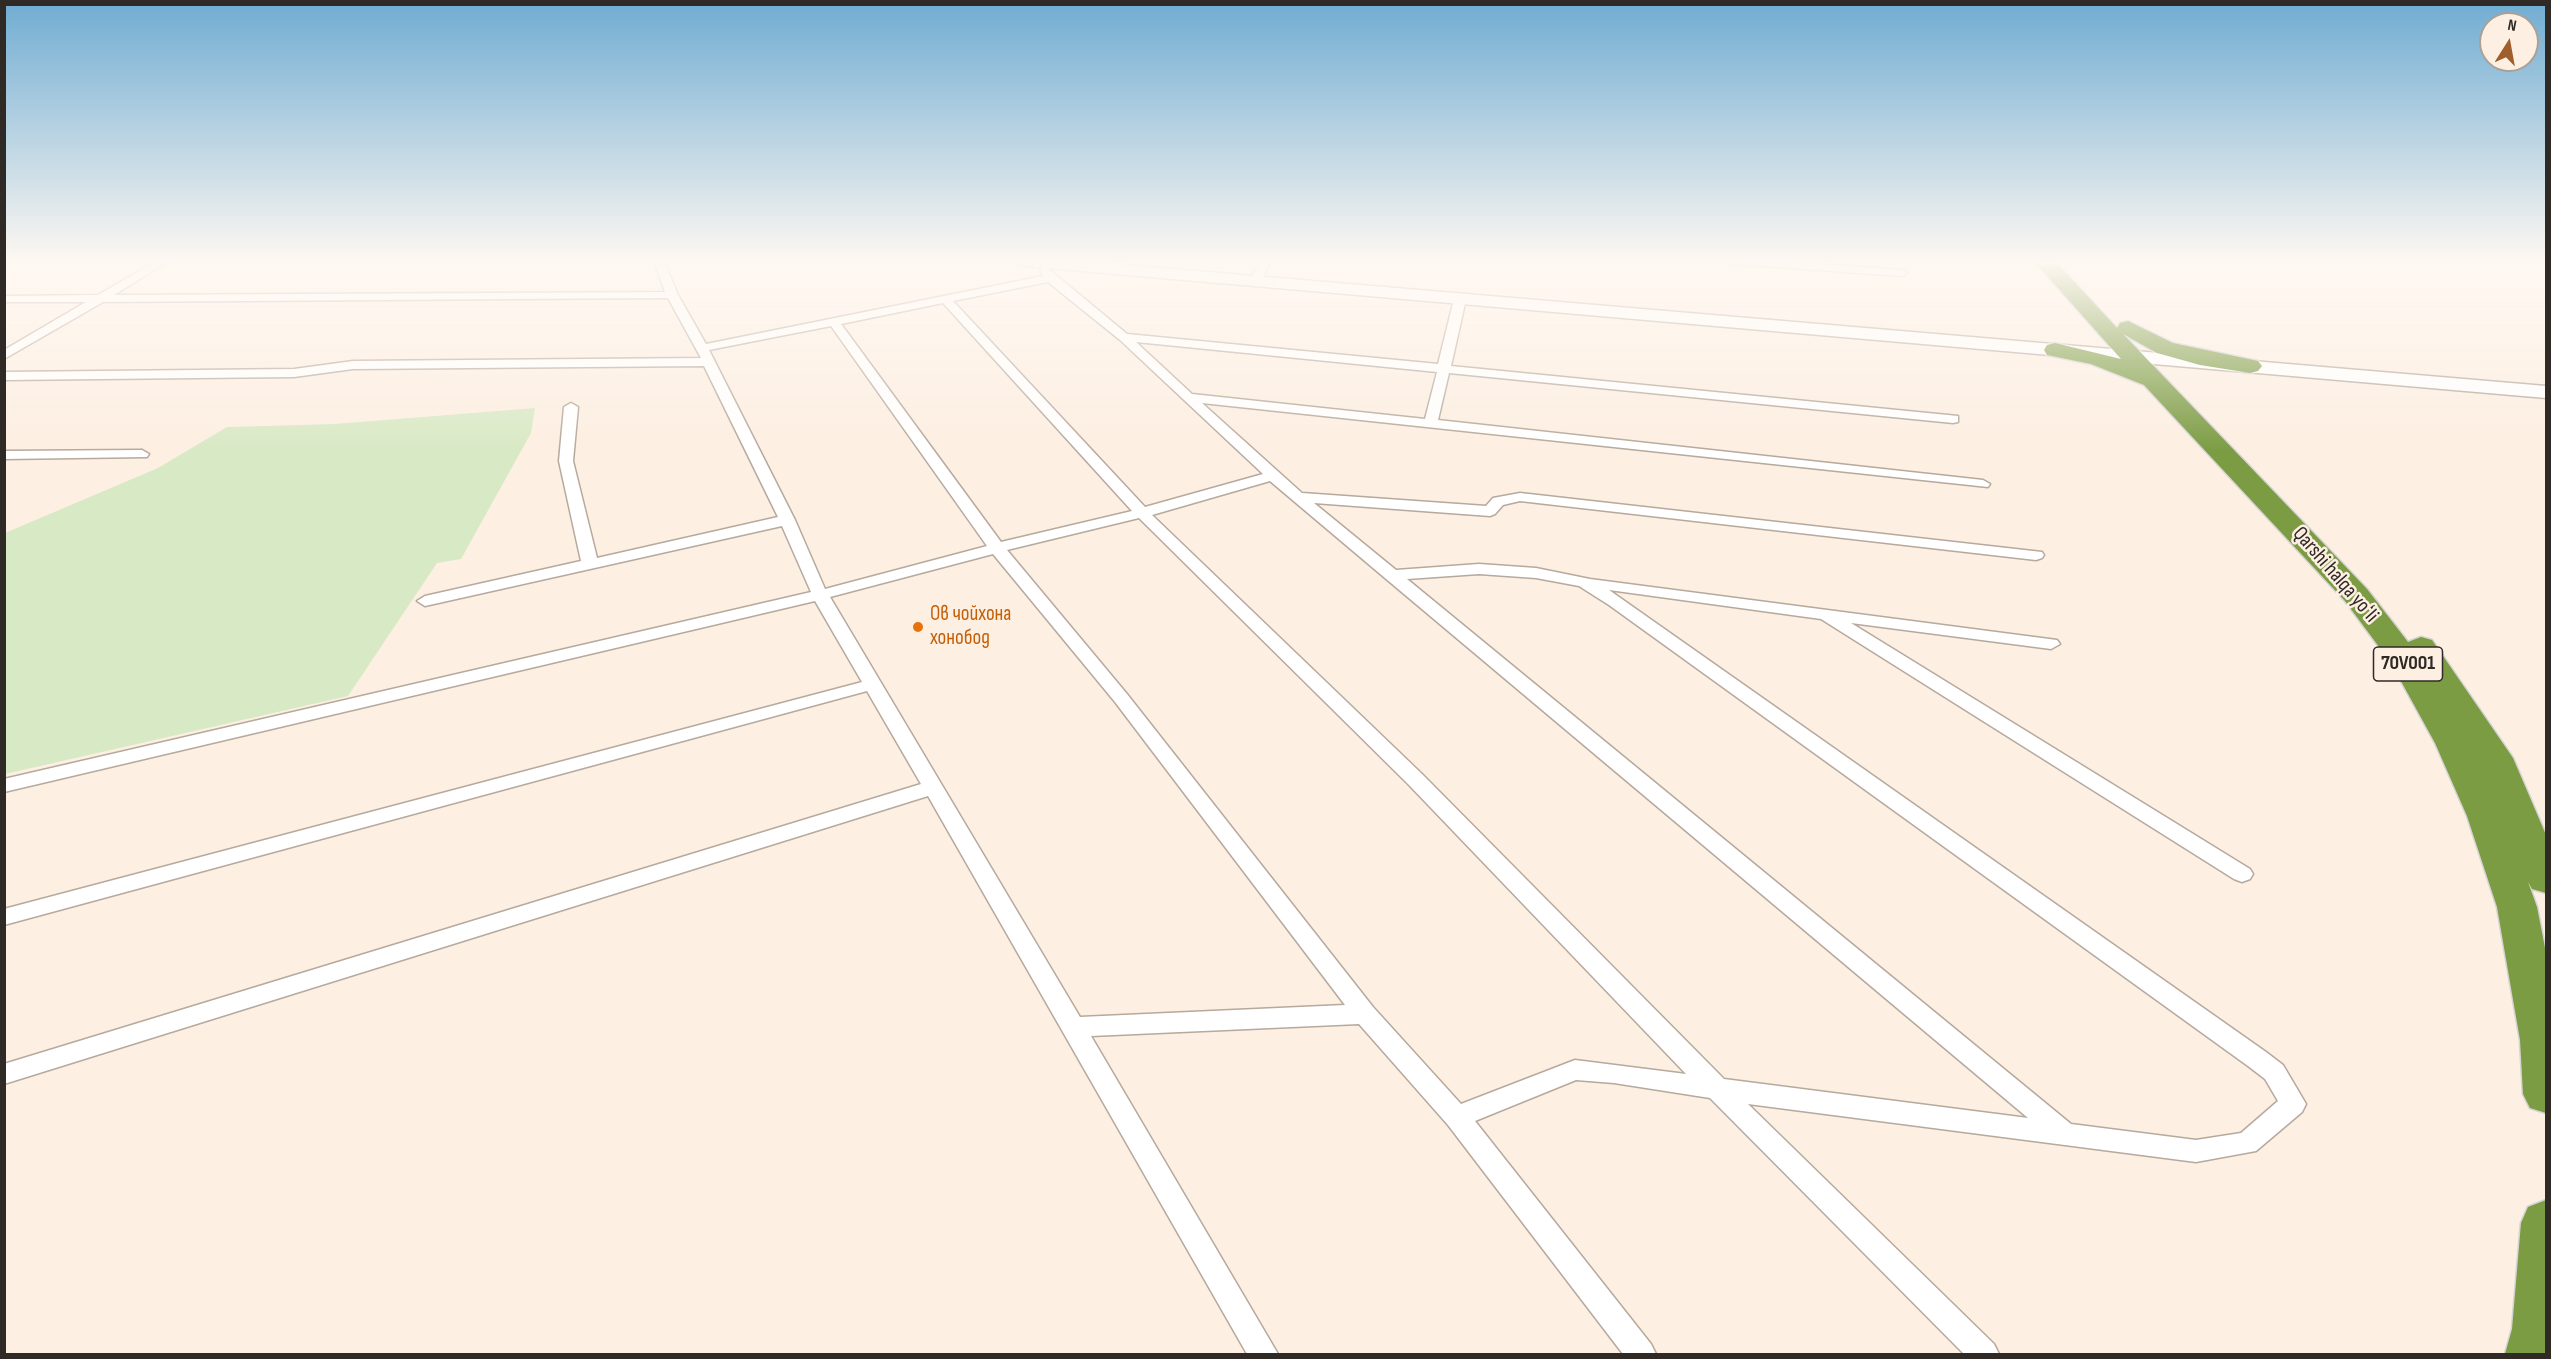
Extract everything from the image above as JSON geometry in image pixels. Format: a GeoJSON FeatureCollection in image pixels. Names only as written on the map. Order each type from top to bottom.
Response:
{"type":"FeatureCollection","features":[{"type":"Feature","properties":{"kind":"highway","name":"Qarshi halqa yoʻli"},"geometry":{"type":"LineString","coordinates":[[2111,324],[2130,342]]}},
{"type":"Feature","properties":{"kind":"highway","name":"Qarshi halqa yoʻli"},"geometry":{"type":"LineString","coordinates":[[2115,324],[2356,595],[2406,661],[2453,743],[2486,816],[2517,907],[2542,1040],[2547,1094]]}},
{"type":"Feature","properties":{"kind":"highway"},"geometry":{"type":"LineString","coordinates":[[2055,350],[2085,348],[2104,344],[2109,339],[2250,366]]}},
{"type":"Feature","properties":{"kind":"highway"},"geometry":{"type":"LineString","coordinates":[[2055,350],[2096,358],[2126,368],[2177,393],[2186,377],[2197,370],[2250,366]]}},
{"type":"Feature","properties":{"kind":"highway","name":"Qarshi halqa yoʻli"},"geometry":{"type":"LineString","coordinates":[[2177,393],[2374,584],[2432,662],[2495,758],[2547,879]]}},
{"type":"Feature","properties":{"kind":"highway"},"geometry":{"type":"LineString","coordinates":[[2532,1354],[2539,1329],[2547,1223]]}},
{"type":"Feature","properties":{"kind":"main road"},"geometry":{"type":"LineString","coordinates":[[1757,324],[2055,350]]}},
{"type":"Feature","properties":{"kind":"main road"},"geometry":{"type":"LineString","coordinates":[[2130,342],[2250,366],[2547,392]]}},
{"type":"Feature","properties":{"kind":"street"},"geometry":{"type":"LineString","coordinates":[[4,355],[57,324]]}},
{"type":"Feature","properties":{"kind":"street"},"geometry":{"type":"LineString","coordinates":[[689,324],[787,520],[820,595],[1263,1354]]}},
{"type":"Feature","properties":{"kind":"street"},"geometry":{"type":"LineString","coordinates":[[4,376],[294,373],[353,365],[706,355],[825,324]]}},
{"type":"Feature","properties":{"kind":"street"},"geometry":{"type":"LineString","coordinates":[[836,324],[998,548],[1121,698],[1365,1014],[1457,1117],[1641,1354]]}},
{"type":"Feature","properties":{"kind":"street"},"geometry":{"type":"LineString","coordinates":[[968,324],[1142,513],[1415,779],[1717,1089],[1983,1354]]}},
{"type":"Feature","properties":{"kind":"street"},"geometry":{"type":"LineString","coordinates":[[1108,324],[1273,476],[2064,1133]]}},
{"type":"Feature","properties":{"kind":"street"},"geometry":{"type":"LineString","coordinates":[[1431,423],[1454,324]]}},
{"type":"Feature","properties":{"kind":"street"},"geometry":{"type":"LineString","coordinates":[[1124,338],[1953,419]]}},
{"type":"Feature","properties":{"kind":"street"},"geometry":{"type":"LineString","coordinates":[[1186,397],[1983,484]]}},
{"type":"Feature","properties":{"kind":"street"},"geometry":{"type":"LineString","coordinates":[[571,407],[566,461],[590,564]]}},
{"type":"Feature","properties":{"kind":"street"},"geometry":{"type":"LineString","coordinates":[[4,455],[142,454]]}},
{"type":"Feature","properties":{"kind":"street"},"geometry":{"type":"LineString","coordinates":[[4,786],[820,595],[1142,513],[1273,476]]}},
{"type":"Feature","properties":{"kind":"street"},"geometry":{"type":"LineString","coordinates":[[1298,496],[1490,511],[1498,501],[1520,497],[2036,555]]}},
{"type":"Feature","properties":{"kind":"street"},"geometry":{"type":"LineString","coordinates":[[425,601],[787,520]]}},
{"type":"Feature","properties":{"kind":"street"},"geometry":{"type":"LineString","coordinates":[[1391,575],[1479,568],[1536,573],[1584,582],[2051,644]]}},
{"type":"Feature","properties":{"kind":"street"},"geometry":{"type":"LineString","coordinates":[[1457,1117],[1575,1070],[1614,1073],[1717,1089],[2196,1151],[2247,1143],[2293,1104],[2274,1072],[2257,1059],[1625,608],[1584,582]]}},
{"type":"Feature","properties":{"kind":"street"},"geometry":{"type":"LineString","coordinates":[[1824,614],[2242,874]]}},
{"type":"Feature","properties":{"kind":"street"},"geometry":{"type":"LineString","coordinates":[[4,917],[874,684]]}},
{"type":"Feature","properties":{"kind":"street"},"geometry":{"type":"LineString","coordinates":[[4,1074],[934,787]]}},
{"type":"Feature","properties":{"kind":"street"},"geometry":{"type":"LineString","coordinates":[[1073,1027],[1365,1014]]}},
{"type":"Feature","properties":{"kind":"green space"},"geometry":{"type":"Polygon","coordinates":[[[535,408],[531,433],[461,559],[437,563],[348,696],[5,774],[5,533],[158,468],[227,427],[335,424],[535,408]]]}},
{"type":"Feature","properties":{"kind":"place","name":"Ов чойхона хонобод"},"geometry":{"type":"Point","coordinates":[918,627]}}]}
